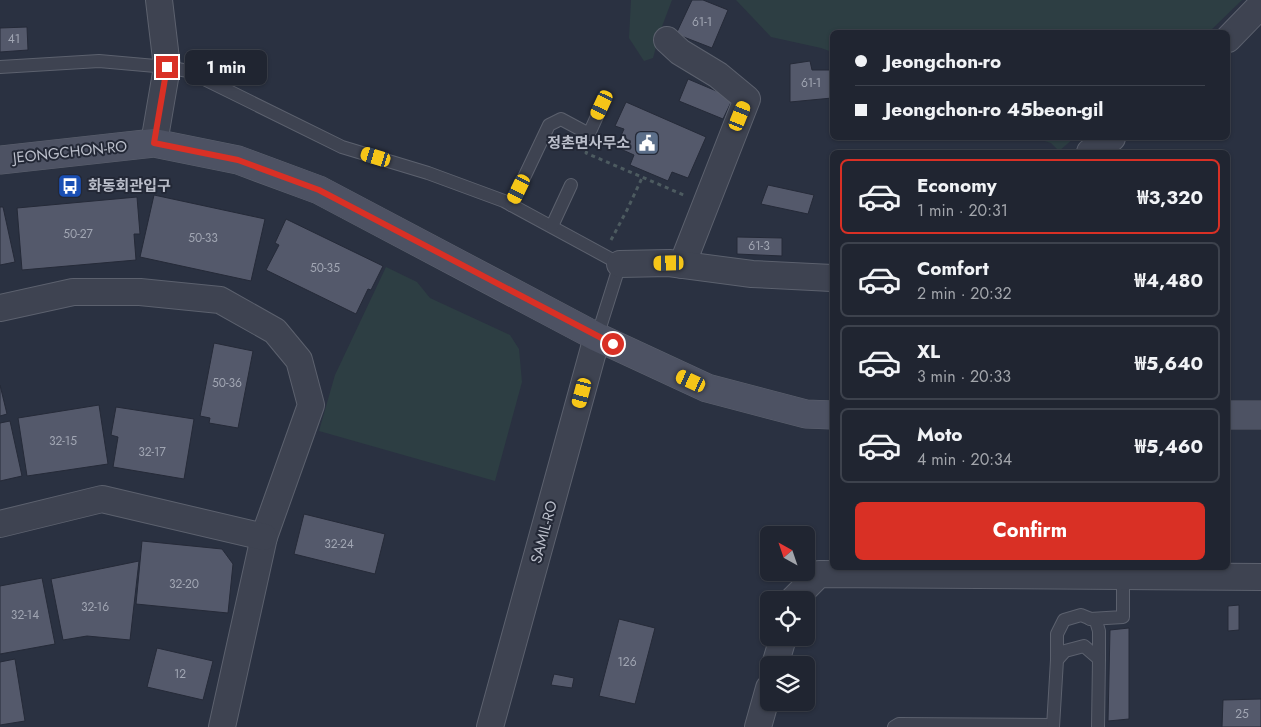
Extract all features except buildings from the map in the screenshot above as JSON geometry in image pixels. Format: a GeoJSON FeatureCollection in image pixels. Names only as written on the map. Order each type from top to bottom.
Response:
{"type":"FeatureCollection","features":[{"type":"Feature","properties":{"kind":"main road","name":"JEONGCHON-RO"},"geometry":{"type":"LineString","coordinates":[[0,160],[154,143],[238,160],[319,190],[598,337],[706,388],[806,414],[830,415]]}},
{"type":"Feature","properties":{"kind":"main road"},"geometry":{"type":"LineString","coordinates":[[1230,415],[1261,415]]}},
{"type":"Feature","properties":{"kind":"street"},"geometry":{"type":"LineString","coordinates":[[154,143],[167,67],[159,0]]}},
{"type":"Feature","properties":{"kind":"street"},"geometry":{"type":"LineString","coordinates":[[1230,37],[1261,5]]}},
{"type":"Feature","properties":{"kind":"street"},"geometry":{"type":"LineString","coordinates":[[667,40],[680,52],[718,75],[747,99],[682,265]]}},
{"type":"Feature","properties":{"kind":"street"},"geometry":{"type":"LineString","coordinates":[[1093,150],[1109,140]]}},
{"type":"Feature","properties":{"kind":"street"},"geometry":{"type":"LineString","coordinates":[[611,259],[669,263],[752,274],[830,278]]}},
{"type":"Feature","properties":{"kind":"street"},"geometry":{"type":"LineString","coordinates":[[0,308],[73,292],[140,292],[220,300],[275,331],[299,360],[311,404],[264,537],[222,727]]}},
{"type":"Feature","properties":{"kind":"street","name":"SAMIL-RO"},"geometry":{"type":"LineString","coordinates":[[490,727],[598,337]]}},
{"type":"Feature","properties":{"kind":"street"},"geometry":{"type":"LineString","coordinates":[[0,524],[102,499],[264,537]]}},
{"type":"Feature","properties":{"kind":"street"},"geometry":{"type":"LineString","coordinates":[[802,591],[819,574],[1261,577]]}},
{"type":"Feature","properties":{"kind":"street"},"geometry":{"type":"LineString","coordinates":[[758,727],[763,711]]}},
{"type":"Feature","properties":{"kind":"lane"},"geometry":{"type":"LineString","coordinates":[[0,67],[99,61],[167,67],[188,72],[342,147],[428,173],[511,205],[611,259],[598,337]]}},
{"type":"Feature","properties":{"kind":"lane"},"geometry":{"type":"LineString","coordinates":[[511,205],[549,125],[561,119],[589,134],[602,105]]}},
{"type":"Feature","properties":{"kind":"lane"},"geometry":{"type":"LineString","coordinates":[[552,226],[571,185]]}},
{"type":"Feature","properties":{"kind":"lane"},"geometry":{"type":"LineString","coordinates":[[1090,619],[1123,618],[1123,576]]}},
{"type":"Feature","properties":{"kind":"lane"},"geometry":{"type":"LineString","coordinates":[[894,727],[899,724],[1053,726],[1057,634],[1064,620],[1081,615],[1096,621],[1099,631],[1098,727]]}},
{"type":"Feature","properties":{"kind":"lane"},"geometry":{"type":"LineString","coordinates":[[1057,660],[1065,651],[1084,646],[1098,659]]}},
{"type":"Feature","properties":{"kind":"path"},"geometry":{"type":"LineString","coordinates":[[590,146],[586,153],[686,196],[694,180],[712,188]]}},
{"type":"Feature","properties":{"kind":"path"},"geometry":{"type":"LineString","coordinates":[[611,259],[627,210],[642,178]]}},
{"type":"Feature","properties":{"kind":"shaded area"},"geometry":{"type":"Polygon","coordinates":[[[631,0],[672,0],[653,58],[644,61],[629,38],[631,0]]]}},
{"type":"Feature","properties":{"kind":"shaded area"},"geometry":{"type":"Polygon","coordinates":[[[736,0],[1242,0],[1211,30],[830,30],[830,51],[771,37],[736,0]]]}},
{"type":"Feature","properties":{"kind":"shaded area"},"geometry":{"type":"Polygon","coordinates":[[[1041,140],[1072,140],[1060,150],[1051,143],[1041,140]]]}},
{"type":"Feature","properties":{"kind":"shaded area"},"geometry":{"type":"Polygon","coordinates":[[[386,267],[417,282],[430,298],[510,335],[519,349],[522,382],[495,481],[319,431],[335,375],[386,267]]]}},
{"type":"Feature","properties":{"kind":"place","name":"정촌면사무소"},"geometry":{"type":"Point","coordinates":[647,143]}},
{"type":"Feature","properties":{"kind":"place","name":"화동회관입구"},"geometry":{"type":"Point","coordinates":[70,186]}},
{"type":"Feature","properties":{"kind":"route"},"geometry":{"type":"LineString","coordinates":[[167,67],[154,143],[238,160],[319,190],[613,344]]}}]}
